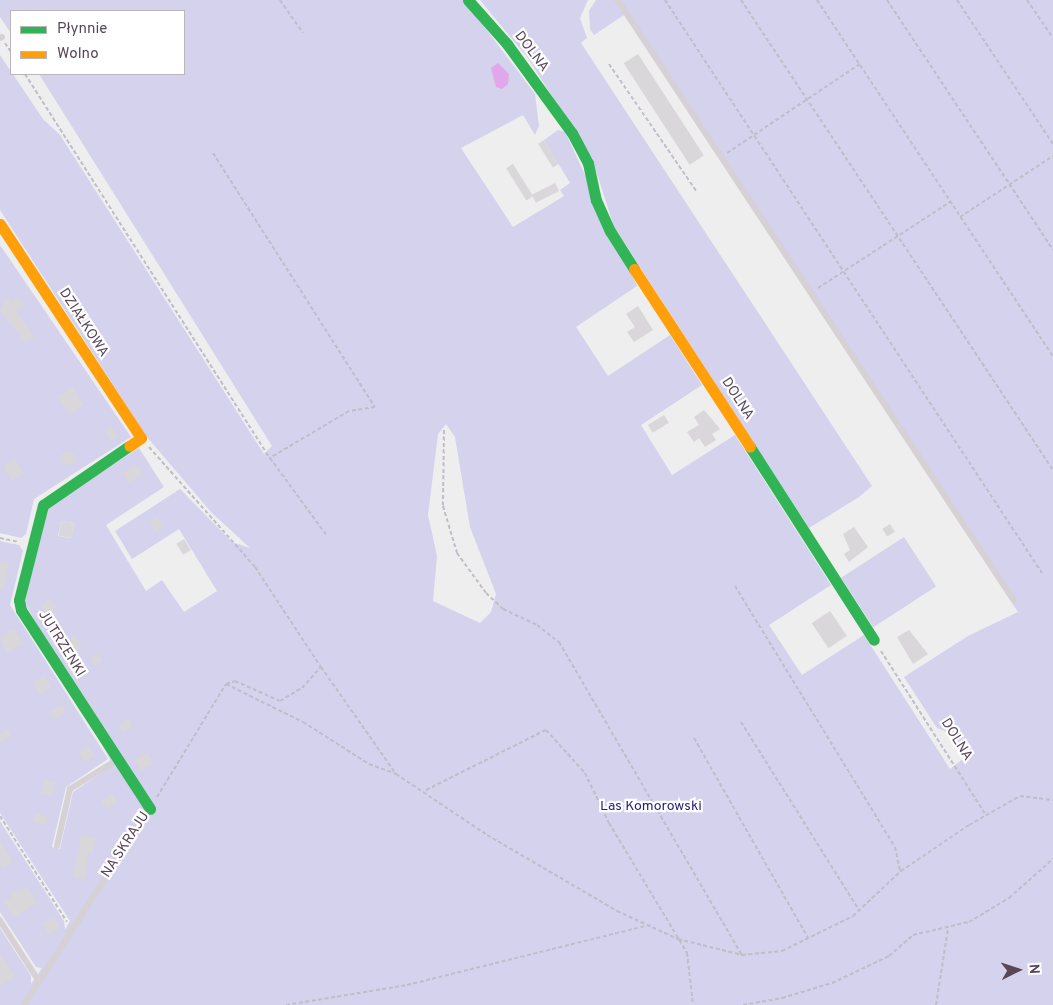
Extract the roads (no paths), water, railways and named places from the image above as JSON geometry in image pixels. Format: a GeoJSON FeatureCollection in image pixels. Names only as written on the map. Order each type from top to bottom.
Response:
{"type":"FeatureCollection","features":[{"type":"Feature","properties":{"kind":"street","name":"DOLNA"},"geometry":{"type":"LineString","coordinates":[[468,0],[507,44],[572,133],[588,163],[596,200],[610,231],[874,640]]}},
{"type":"Feature","properties":{"kind":"street","name":"DZIAŁKOWA"},"geometry":{"type":"LineString","coordinates":[[0,224],[141,438]]}},
{"type":"Feature","properties":{"kind":"street","name":"JUTRZENKI"},"geometry":{"type":"LineString","coordinates":[[141,438],[50,498],[40,512],[20,595],[21,610],[150,809]]}},
{"type":"Feature","properties":{"kind":"lane"},"geometry":{"type":"LineString","coordinates":[[618,0],[813,292],[1014,600]]}},
{"type":"Feature","properties":{"kind":"lane"},"geometry":{"type":"LineString","coordinates":[[57,846],[70,789],[117,760]]}},
{"type":"Feature","properties":{"kind":"lane","name":"NA SKRAJU"},"geometry":{"type":"LineString","coordinates":[[24,1005],[150,809]]}},
{"type":"Feature","properties":{"kind":"lane"},"geometry":{"type":"LineString","coordinates":[[0,920],[39,981]]}},
{"type":"Feature","properties":{"kind":"park label","name":"Las Komorowski"},"geometry":{"type":"Point","coordinates":[651,807]}}]}
